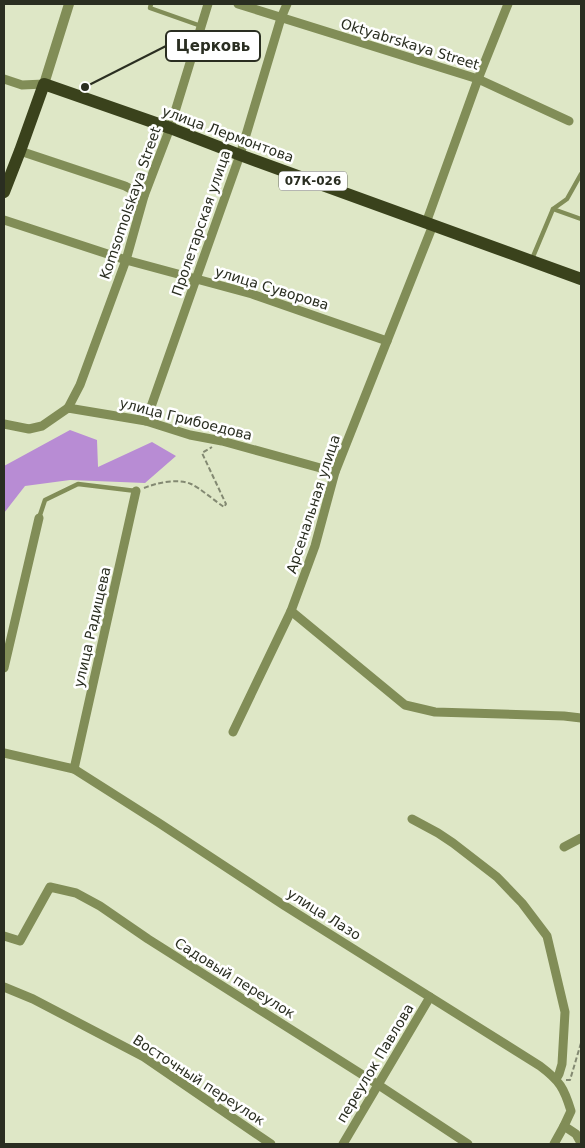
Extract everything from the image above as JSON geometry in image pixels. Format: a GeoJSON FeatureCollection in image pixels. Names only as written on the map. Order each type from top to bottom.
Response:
{"type":"FeatureCollection","features":[{"type":"Feature","properties":{"kind":"main road","name":"улица Лермонтова"},"geometry":{"type":"LineString","coordinates":[[44,84],[170,128],[581,279]]}},
{"type":"Feature","properties":{"kind":"main road"},"geometry":{"type":"LineString","coordinates":[[4,192],[44,84]]}},
{"type":"Feature","properties":{"kind":"street"},"geometry":{"type":"LineString","coordinates":[[44,84],[69,4]]}},
{"type":"Feature","properties":{"kind":"street","name":"Komsomolskaya Street"},"geometry":{"type":"LineString","coordinates":[[68,408],[80,385],[126,260],[144,196],[170,128],[208,4]]}},
{"type":"Feature","properties":{"kind":"street","name":"Oktyabrskaya Street"},"geometry":{"type":"LineString","coordinates":[[238,4],[478,80],[569,121]]}},
{"type":"Feature","properties":{"kind":"street","name":"Пролетарская улица"},"geometry":{"type":"LineString","coordinates":[[146,420],[240,154],[281,18],[287,4]]}},
{"type":"Feature","properties":{"kind":"street","name":"Арсенальная улица"},"geometry":{"type":"LineString","coordinates":[[233,732],[291,611],[314,546],[335,472],[387,340],[478,80],[508,4]]}},
{"type":"Feature","properties":{"kind":"street","name":"улица Лермонтова"},"geometry":{"type":"LineString","coordinates":[[4,79],[22,85],[44,84]]}},
{"type":"Feature","properties":{"kind":"street"},"geometry":{"type":"LineString","coordinates":[[20,151],[125,186],[144,196]]}},
{"type":"Feature","properties":{"kind":"street","name":"улица Суворова"},"geometry":{"type":"LineString","coordinates":[[4,220],[126,260],[252,294],[387,340]]}},
{"type":"Feature","properties":{"kind":"street"},"geometry":{"type":"LineString","coordinates":[[4,424],[29,429],[42,426],[68,408]]}},
{"type":"Feature","properties":{"kind":"street","name":"улица Грибоедова"},"geometry":{"type":"LineString","coordinates":[[68,408],[146,420],[190,435],[222,441],[335,472]]}},
{"type":"Feature","properties":{"kind":"street","name":"улица Радищева"},"geometry":{"type":"LineString","coordinates":[[74,769],[136,491]]}},
{"type":"Feature","properties":{"kind":"street"},"geometry":{"type":"LineString","coordinates":[[4,668],[39,518]]}},
{"type":"Feature","properties":{"kind":"street"},"geometry":{"type":"LineString","coordinates":[[291,611],[405,705],[435,712],[581,718]]}},
{"type":"Feature","properties":{"kind":"street","name":"улица Лазо"},"geometry":{"type":"LineString","coordinates":[[4,753],[74,769],[285,906],[540,1066],[556,1079],[565,1092],[571,1111],[564,1126]]}},
{"type":"Feature","properties":{"kind":"street"},"geometry":{"type":"LineString","coordinates":[[412,819],[453,843],[498,877],[522,903],[547,936],[565,1012],[562,1064],[556,1079]]}},
{"type":"Feature","properties":{"kind":"street"},"geometry":{"type":"LineString","coordinates":[[564,848],[581,838]]}},
{"type":"Feature","properties":{"kind":"street","name":"Садовый переулок"},"geometry":{"type":"LineString","coordinates":[[4,936],[20,941],[50,887],[76,893],[100,906],[148,939],[468,1144]]}},
{"type":"Feature","properties":{"kind":"street","name":"Восточный переулок"},"geometry":{"type":"LineString","coordinates":[[4,986],[33,999],[144,1057],[271,1144]]}},
{"type":"Feature","properties":{"kind":"street","name":"переулок Павлова"},"geometry":{"type":"LineString","coordinates":[[343,1144],[430,997]]}},
{"type":"Feature","properties":{"kind":"street"},"geometry":{"type":"LineString","coordinates":[[554,1144],[564,1126],[578,1132],[581,1143]]}},
{"type":"Feature","properties":{"kind":"lane"},"geometry":{"type":"LineString","coordinates":[[151,4],[150,8],[201,26]]}},
{"type":"Feature","properties":{"kind":"lane"},"geometry":{"type":"LineString","coordinates":[[531,260],[553,208],[567,199],[581,174]]}},
{"type":"Feature","properties":{"kind":"lane"},"geometry":{"type":"LineString","coordinates":[[553,208],[581,219]]}},
{"type":"Feature","properties":{"kind":"lane"},"geometry":{"type":"LineString","coordinates":[[39,518],[45,500],[78,484],[136,491]]}},
{"type":"Feature","properties":{"kind":"path"},"geometry":{"type":"LineString","coordinates":[[136,491],[154,484],[178,481],[190,483],[224,507],[226,504],[202,453]]}},
{"type":"Feature","properties":{"kind":"path"},"geometry":{"type":"LineString","coordinates":[[556,1079],[570,1080],[581,1043]]}},
{"type":"Feature","properties":{"kind":"shaded area"},"geometry":{"type":"Polygon","coordinates":[[[70,430],[97,440],[98,467],[152,442],[176,456],[145,483],[70,480],[25,486],[4,513],[4,466],[70,430]]]}},
{"type":"Feature","properties":{"kind":"place","name":"Церковь"},"geometry":{"type":"Point","coordinates":[85,87]}}]}
